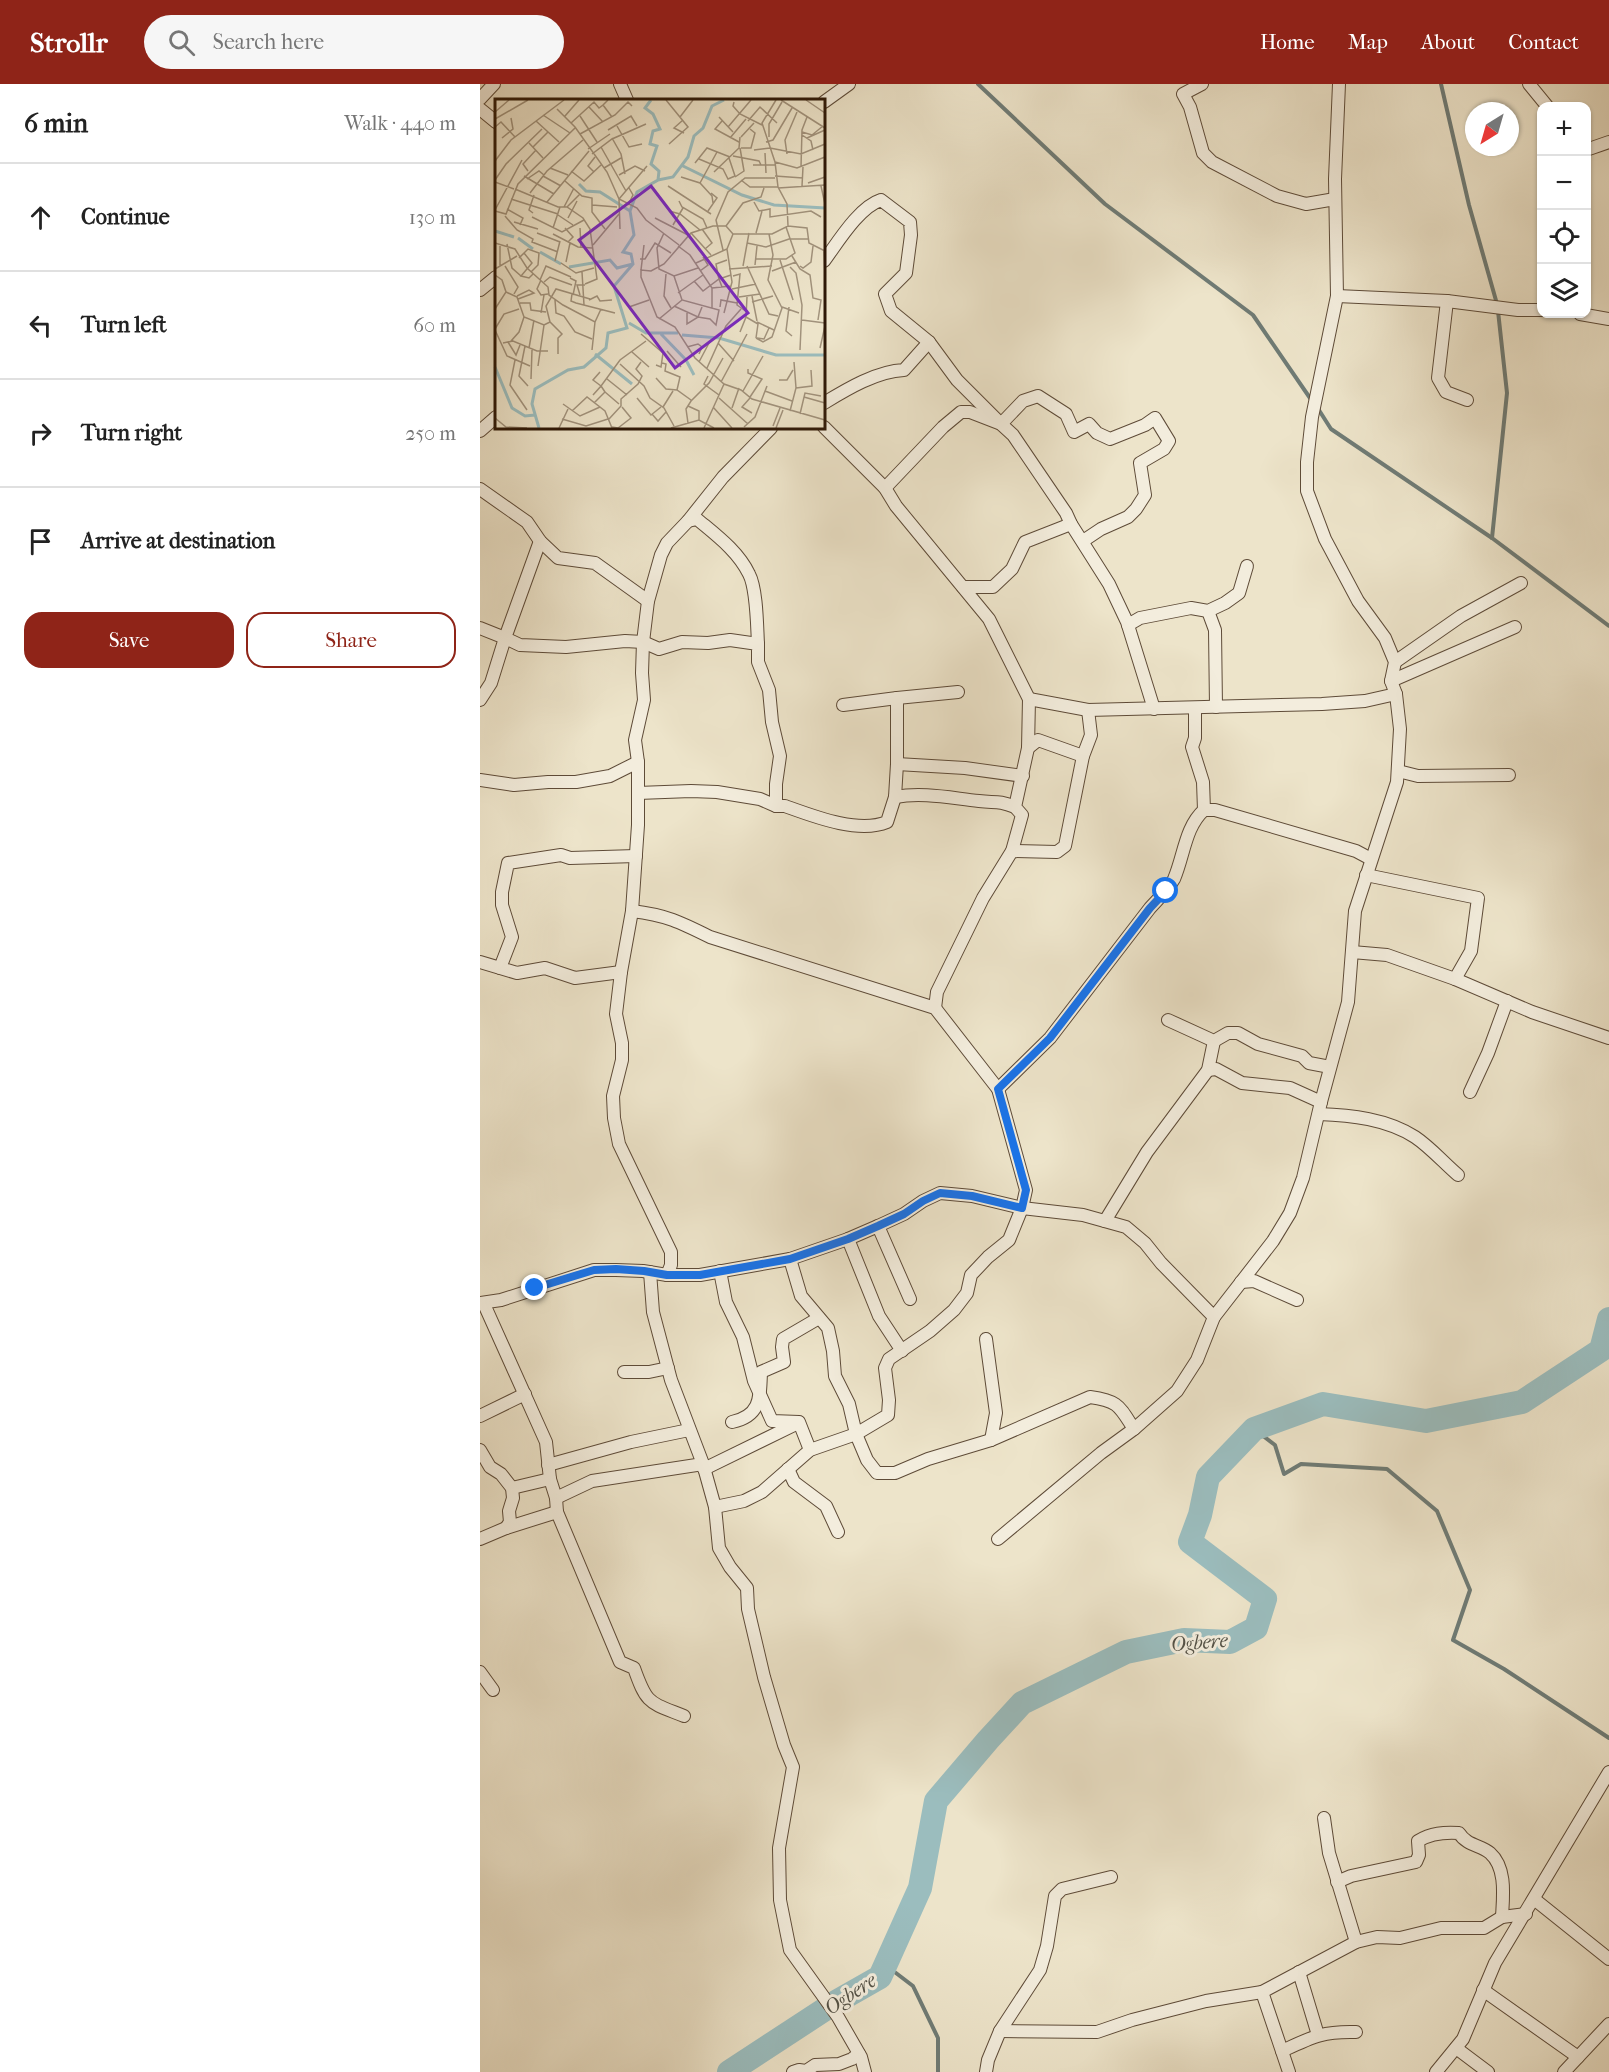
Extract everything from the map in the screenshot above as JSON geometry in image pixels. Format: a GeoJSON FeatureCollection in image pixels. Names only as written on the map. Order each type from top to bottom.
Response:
{"type":"FeatureCollection","features":[{"type":"Feature","properties":{"kind":"street"},"geometry":{"type":"LineString","coordinates":[[480,99],[494,84]]}},
{"type":"Feature","properties":{"kind":"street"},"geometry":{"type":"LineString","coordinates":[[620,84],[627,99]]}},
{"type":"Feature","properties":{"kind":"street"},"geometry":{"type":"LineString","coordinates":[[825,101],[849,84]]}},
{"type":"Feature","properties":{"kind":"street"},"geometry":{"type":"LineString","coordinates":[[1203,84],[1183,94],[1190,107],[1203,153],[1212,162],[1277,196],[1306,204],[1335,199]]}},
{"type":"Feature","properties":{"kind":"street"},"geometry":{"type":"LineString","coordinates":[[998,1539],[1134,1429],[1177,1391],[1197,1360],[1214,1317],[1273,1241],[1290,1213],[1303,1178],[1348,1002],[1355,911],[1397,782],[1400,729],[1396,694],[1391,681],[1395,662],[1385,638],[1358,601],[1325,539],[1307,491],[1307,462],[1312,417],[1337,297],[1335,199],[1339,84]]}},
{"type":"Feature","properties":{"kind":"street"},"geometry":{"type":"LineString","coordinates":[[1529,84],[1544,102]]}},
{"type":"Feature","properties":{"kind":"street"},"geometry":{"type":"LineString","coordinates":[[480,109],[495,121]]}},
{"type":"Feature","properties":{"kind":"street"},"geometry":{"type":"LineString","coordinates":[[1591,149],[1609,142]]}},
{"type":"Feature","properties":{"kind":"street"},"geometry":{"type":"LineString","coordinates":[[825,260],[854,221],[874,203],[881,200],[910,222],[906,273],[885,294],[891,311],[929,342],[957,380],[1013,435],[1066,513],[1109,584],[1128,625],[1154,709]]}},
{"type":"Feature","properties":{"kind":"street"},"geometry":{"type":"LineString","coordinates":[[480,290],[495,278]]}},
{"type":"Feature","properties":{"kind":"street"},"geometry":{"type":"LineString","coordinates":[[1337,297],[1447,301],[1518,310],[1537,310]]}},
{"type":"Feature","properties":{"kind":"street"},"geometry":{"type":"LineString","coordinates":[[1447,301],[1438,378],[1446,392],[1467,400]]}},
{"type":"Feature","properties":{"kind":"street"},"geometry":{"type":"LineString","coordinates":[[1591,316],[1609,319]]}},
{"type":"Feature","properties":{"kind":"street"},"geometry":{"type":"LineString","coordinates":[[825,403],[860,384],[894,370],[904,370],[929,342]]}},
{"type":"Feature","properties":{"kind":"street"},"geometry":{"type":"LineString","coordinates":[[1001,424],[1023,401],[1038,396],[1066,414],[1074,432],[1089,424],[1097,433],[1110,439],[1145,425],[1155,418],[1169,441],[1164,449],[1140,463],[1144,495],[1136,509],[1128,517],[1101,529],[1083,541]]}},
{"type":"Feature","properties":{"kind":"street"},"geometry":{"type":"LineString","coordinates":[[885,488],[943,427],[961,412],[969,412],[1001,424]]}},
{"type":"Feature","properties":{"kind":"street"},"geometry":{"type":"LineString","coordinates":[[480,431],[495,418]]}},
{"type":"Feature","properties":{"kind":"street"},"geometry":{"type":"LineString","coordinates":[[825,428],[885,488],[896,506],[989,619],[1029,699],[1028,748],[1012,851],[983,898],[929,1006]]}},
{"type":"Feature","properties":{"kind":"street"},"geometry":{"type":"LineString","coordinates":[[667,1275],[671,1265],[670,1252],[620,1144],[614,1118],[613,1096],[622,1059],[622,1043],[616,1014],[632,911],[636,856],[638,762],[635,740],[644,700],[643,642],[648,601],[661,555],[667,543],[723,477],[770,429]]}},
{"type":"Feature","properties":{"kind":"street"},"geometry":{"type":"LineString","coordinates":[[480,489],[527,522],[540,541],[558,558],[595,563],[648,601]]}},
{"type":"Feature","properties":{"kind":"street"},"geometry":{"type":"LineString","coordinates":[[688,521],[697,519],[724,542],[739,557],[751,576],[757,622],[758,662],[769,690],[772,722],[780,756],[776,806]]}},
{"type":"Feature","properties":{"kind":"street"},"geometry":{"type":"LineString","coordinates":[[963,587],[993,587],[1012,569],[1025,542],[1071,524]]}},
{"type":"Feature","properties":{"kind":"street"},"geometry":{"type":"LineString","coordinates":[[480,700],[491,682],[540,541]]}},
{"type":"Feature","properties":{"kind":"street"},"geometry":{"type":"LineString","coordinates":[[1128,625],[1140,618],[1191,608],[1208,611],[1225,603],[1239,593],[1247,566]]}},
{"type":"Feature","properties":{"kind":"street"},"geometry":{"type":"LineString","coordinates":[[1395,662],[1461,616],[1521,583]]}},
{"type":"Feature","properties":{"kind":"street"},"geometry":{"type":"LineString","coordinates":[[1208,611],[1215,630],[1216,707]]}},
{"type":"Feature","properties":{"kind":"street"},"geometry":{"type":"LineString","coordinates":[[1391,681],[1515,627]]}},
{"type":"Feature","properties":{"kind":"street"},"geometry":{"type":"LineString","coordinates":[[480,628],[520,645],[566,647],[625,641],[643,642],[659,649],[682,642],[708,643],[730,640],[758,644]]}},
{"type":"Feature","properties":{"kind":"street"},"geometry":{"type":"LineString","coordinates":[[843,705],[958,692]]}},
{"type":"Feature","properties":{"kind":"street"},"geometry":{"type":"LineString","coordinates":[[1029,699],[1088,710],[1365,701],[1396,694]]}},
{"type":"Feature","properties":{"kind":"street"},"geometry":{"type":"LineString","coordinates":[[638,793],[717,792],[760,799],[776,806],[785,806],[835,822],[868,826],[886,822],[895,797],[897,698]]}},
{"type":"Feature","properties":{"kind":"street"},"geometry":{"type":"LineString","coordinates":[[1195,708],[1195,738],[1192,747],[1203,782],[1204,810]]}},
{"type":"Feature","properties":{"kind":"street"},"geometry":{"type":"LineString","coordinates":[[1012,851],[1058,852],[1065,846],[1083,756],[1091,735],[1088,710]]}},
{"type":"Feature","properties":{"kind":"street"},"geometry":{"type":"LineString","coordinates":[[1028,748],[1038,740],[1083,756]]}},
{"type":"Feature","properties":{"kind":"street"},"geometry":{"type":"LineString","coordinates":[[480,780],[514,785],[576,782],[610,776],[638,762]]}},
{"type":"Feature","properties":{"kind":"street"},"geometry":{"type":"LineString","coordinates":[[897,764],[965,768],[1023,776]]}},
{"type":"Feature","properties":{"kind":"street"},"geometry":{"type":"LineString","coordinates":[[1398,771],[1418,776],[1509,775]]}},
{"type":"Feature","properties":{"kind":"street"},"geometry":{"type":"LineString","coordinates":[[895,797],[913,794],[999,801],[1018,811]]}},
{"type":"Feature","properties":{"kind":"street"},"geometry":{"type":"LineString","coordinates":[[998,1089],[1050,1038],[1150,908],[1166,891],[1173,879],[1195,819],[1204,810],[1215,810],[1356,851],[1371,859]]}},
{"type":"Feature","properties":{"kind":"street"},"geometry":{"type":"LineString","coordinates":[[500,968],[512,937],[502,905],[502,892],[508,863],[561,855],[570,858],[636,856]]}},
{"type":"Feature","properties":{"kind":"street"},"geometry":{"type":"LineString","coordinates":[[1366,875],[1478,898],[1471,951],[1455,979]]}},
{"type":"Feature","properties":{"kind":"street"},"geometry":{"type":"LineString","coordinates":[[632,911],[660,914],[710,937],[929,1006],[998,1089],[1026,1190],[1022,1208],[1009,1240],[971,1275],[967,1293],[954,1310],[930,1331],[889,1359],[885,1368],[889,1400],[888,1415],[856,1434],[810,1450],[762,1492],[744,1501],[715,1507]]}},
{"type":"Feature","properties":{"kind":"street"},"geometry":{"type":"LineString","coordinates":[[1352,951],[1387,955],[1455,979],[1532,1012],[1609,1038]]}},
{"type":"Feature","properties":{"kind":"street"},"geometry":{"type":"LineString","coordinates":[[480,962],[517,974],[545,968],[575,978],[621,972]]}},
{"type":"Feature","properties":{"kind":"street"},"geometry":{"type":"LineString","coordinates":[[1470,1092],[1488,1053],[1507,1001]]}},
{"type":"Feature","properties":{"kind":"street"},"geometry":{"type":"LineString","coordinates":[[1168,1020],[1214,1041]]}},
{"type":"Feature","properties":{"kind":"street"},"geometry":{"type":"LineString","coordinates":[[1105,1221],[1148,1152],[1208,1070],[1214,1041],[1228,1033],[1238,1033],[1258,1044],[1302,1056],[1309,1063],[1330,1067]]}},
{"type":"Feature","properties":{"kind":"street"},"geometry":{"type":"LineString","coordinates":[[1208,1070],[1216,1069],[1242,1083],[1290,1088],[1320,1108],[1393,1127],[1416,1137],[1458,1175]]}},
{"type":"Feature","properties":{"kind":"street"},"geometry":{"type":"LineString","coordinates":[[684,1716],[654,1704],[644,1696],[634,1668],[620,1662],[557,1512],[546,1443],[482,1304],[594,1270],[616,1269],[667,1275],[700,1275],[790,1259],[878,1226],[940,1193],[972,1196],[1022,1208],[1083,1215],[1126,1227],[1146,1244],[1161,1263],[1214,1317]]}},
{"type":"Feature","properties":{"kind":"street"},"geometry":{"type":"LineString","coordinates":[[878,1226],[910,1299]]}},
{"type":"Feature","properties":{"kind":"street"},"geometry":{"type":"LineString","coordinates":[[848,1239],[879,1316],[902,1351]]}},
{"type":"Feature","properties":{"kind":"street"},"geometry":{"type":"LineString","coordinates":[[790,1259],[801,1296],[828,1328],[835,1376],[849,1404],[856,1434],[867,1460],[877,1473],[896,1473],[928,1459],[991,1440],[1090,1397],[1119,1405],[1134,1429]]}},
{"type":"Feature","properties":{"kind":"street"},"geometry":{"type":"LineString","coordinates":[[720,1271],[726,1302],[743,1336],[754,1381],[772,1421],[799,1422]]}},
{"type":"Feature","properties":{"kind":"street"},"geometry":{"type":"LineString","coordinates":[[650,1272],[653,1312],[668,1368],[704,1467],[715,1507],[719,1548],[730,1568],[747,1588],[748,1609],[764,1677],[784,1745],[793,1767],[779,1848],[780,1900],[790,1950],[838,2017],[859,2054],[865,2072]]}},
{"type":"Feature","properties":{"kind":"street"},"geometry":{"type":"LineString","coordinates":[[1241,1281],[1254,1281],[1297,1300]]}},
{"type":"Feature","properties":{"kind":"street"},"geometry":{"type":"LineString","coordinates":[[732,1422],[744,1419],[758,1404],[761,1372],[784,1362],[783,1339],[819,1318]]}},
{"type":"Feature","properties":{"kind":"street"},"geometry":{"type":"LineString","coordinates":[[986,1339],[996,1413],[991,1440]]}},
{"type":"Feature","properties":{"kind":"street"},"geometry":{"type":"LineString","coordinates":[[624,1372],[649,1372],[668,1368]]}},
{"type":"Feature","properties":{"kind":"street"},"geometry":{"type":"LineString","coordinates":[[480,1416],[525,1394]]}},
{"type":"Feature","properties":{"kind":"street"},"geometry":{"type":"LineString","coordinates":[[799,1422],[810,1450]]}},
{"type":"Feature","properties":{"kind":"street"},"geometry":{"type":"LineString","coordinates":[[556,1498],[592,1481],[704,1467],[799,1422]]}},
{"type":"Feature","properties":{"kind":"street"},"geometry":{"type":"LineString","coordinates":[[548,1466],[631,1442],[689,1430]]}},
{"type":"Feature","properties":{"kind":"street"},"geometry":{"type":"LineString","coordinates":[[480,1450],[490,1467],[501,1474],[512,1488],[510,1521],[506,1528]]}},
{"type":"Feature","properties":{"kind":"street"},"geometry":{"type":"LineString","coordinates":[[788,1469],[794,1482],[826,1506],[838,1532]]}},
{"type":"Feature","properties":{"kind":"street"},"geometry":{"type":"LineString","coordinates":[[512,1488],[550,1479]]}},
{"type":"Feature","properties":{"kind":"street"},"geometry":{"type":"LineString","coordinates":[[480,1539],[557,1512]]}},
{"type":"Feature","properties":{"kind":"street"},"geometry":{"type":"LineString","coordinates":[[480,1672],[493,1690]]}},
{"type":"Feature","properties":{"kind":"street"},"geometry":{"type":"LineString","coordinates":[[1436,2072],[1463,2039],[1495,1963],[1609,1772]]}},
{"type":"Feature","properties":{"kind":"street"},"geometry":{"type":"LineString","coordinates":[[1324,1818],[1329,1853],[1356,1942]]}},
{"type":"Feature","properties":{"kind":"street"},"geometry":{"type":"LineString","coordinates":[[1337,1882],[1352,1876],[1416,1862],[1419,1855],[1418,1841],[1427,1836],[1447,1832],[1459,1833],[1462,1839],[1490,1852],[1497,1864],[1503,1883],[1502,1917]]}},
{"type":"Feature","properties":{"kind":"street"},"geometry":{"type":"LineString","coordinates":[[986,2072],[988,2060],[1000,2031],[1040,1970],[1047,1946],[1055,1896],[1062,1889],[1111,1877]]}},
{"type":"Feature","properties":{"kind":"street"},"geometry":{"type":"LineString","coordinates":[[1534,1899],[1609,1959]]}},
{"type":"Feature","properties":{"kind":"street"},"geometry":{"type":"LineString","coordinates":[[1000,2031],[1097,2032],[1132,2020],[1195,2004],[1262,1992],[1356,1942],[1377,1937],[1400,1938],[1442,1928],[1484,1928],[1502,1917],[1526,1914]]}},
{"type":"Feature","properties":{"kind":"street"},"geometry":{"type":"LineString","coordinates":[[1299,1972],[1318,2035]]}},
{"type":"Feature","properties":{"kind":"street"},"geometry":{"type":"LineString","coordinates":[[1483,1990],[1578,2057]]}},
{"type":"Feature","properties":{"kind":"street"},"geometry":{"type":"LineString","coordinates":[[1262,1992],[1289,2072]]}},
{"type":"Feature","properties":{"kind":"street"},"geometry":{"type":"LineString","coordinates":[[1564,2072],[1609,2024]]}},
{"type":"Feature","properties":{"kind":"street"},"geometry":{"type":"LineString","coordinates":[[1282,2051],[1318,2035],[1338,2031],[1356,2032]]}},
{"type":"Feature","properties":{"kind":"street"},"geometry":{"type":"LineString","coordinates":[[1456,2048],[1488,2072]]}},
{"type":"Feature","properties":{"kind":"street"},"geometry":{"type":"LineString","coordinates":[[793,2072],[806,2071],[815,2065],[838,2064],[859,2054]]}},
{"type":"Feature","properties":{"kind":"waterway"},"geometry":{"type":"LineString","coordinates":[[978,84],[1105,204],[1253,315],[1312,401]]}},
{"type":"Feature","properties":{"kind":"waterway"},"geometry":{"type":"LineString","coordinates":[[1441,84],[1469,205],[1497,304]]}},
{"type":"Feature","properties":{"kind":"waterway"},"geometry":{"type":"LineString","coordinates":[[1492,538],[1507,393],[1498,311]]}},
{"type":"Feature","properties":{"kind":"waterway"},"geometry":{"type":"LineString","coordinates":[[1317,407],[1331,429],[1492,538],[1609,626]]}},
{"type":"Feature","properties":{"kind":"waterway","name":"Ogbere"},"geometry":{"type":"LineString","coordinates":[[729,2072],[836,2002],[880,1977],[920,1888],[936,1801],[1022,1703],[1126,1652],[1184,1640],[1230,1642],[1256,1628],[1265,1599],[1190,1542],[1200,1515],[1208,1477],[1254,1429],[1323,1404],[1426,1421],[1522,1402],[1601,1350],[1609,1319]]}},
{"type":"Feature","properties":{"kind":"waterway"},"geometry":{"type":"LineString","coordinates":[[1254,1429],[1275,1445],[1284,1474],[1301,1464],[1387,1469],[1437,1511],[1470,1590],[1453,1640],[1504,1669],[1609,1738]]}},
{"type":"Feature","properties":{"kind":"waterway"},"geometry":{"type":"LineString","coordinates":[[880,1977],[892,1970],[913,1986],[938,2038],[938,2072]]}},
{"type":"Feature","properties":{"kind":"route"},"geometry":{"type":"LineString","coordinates":[[535,1288],[594,1270],[616,1269],[667,1275],[700,1275],[790,1259],[878,1226],[940,1193],[972,1196],[1022,1208],[1026,1190],[998,1089],[1050,1038],[1150,908],[1166,891]]}}]}
